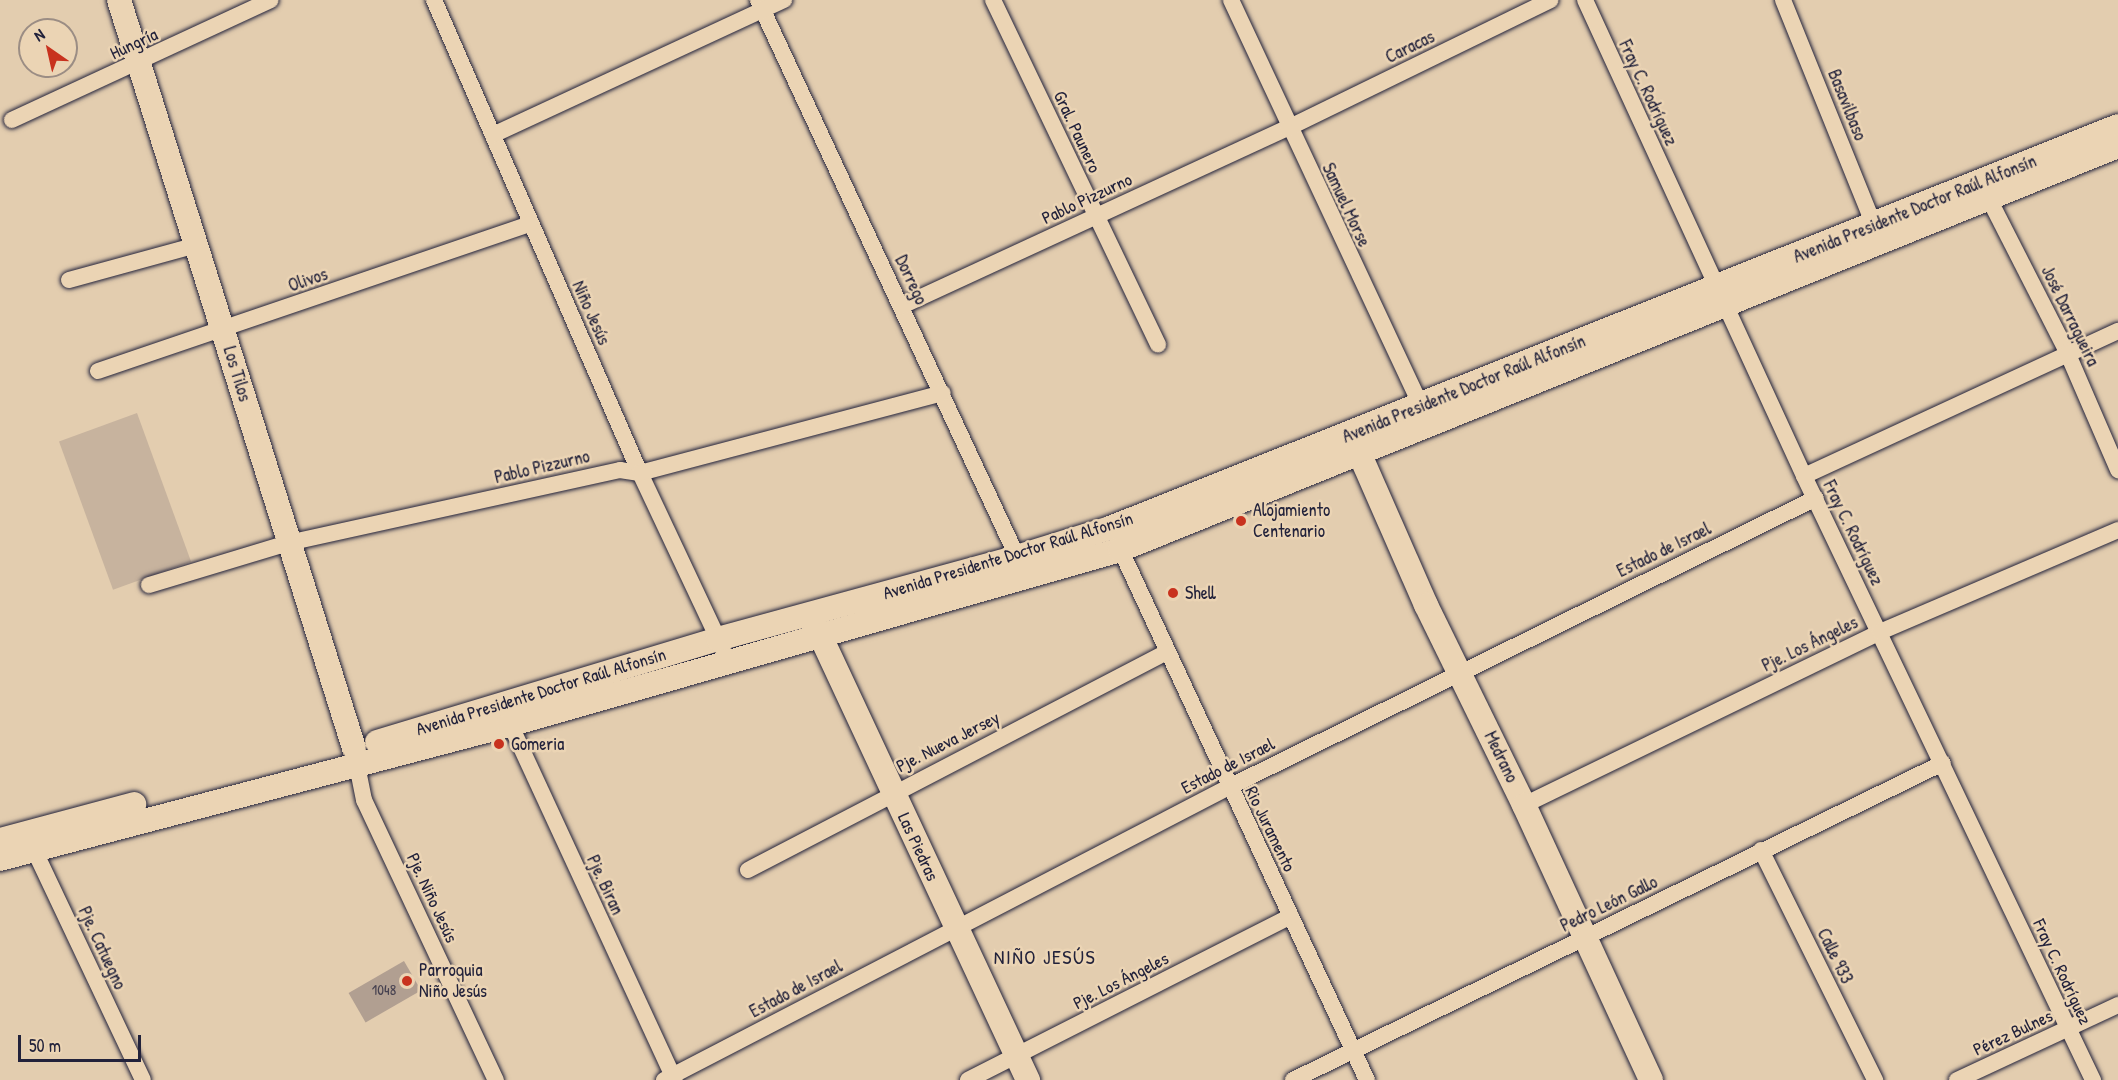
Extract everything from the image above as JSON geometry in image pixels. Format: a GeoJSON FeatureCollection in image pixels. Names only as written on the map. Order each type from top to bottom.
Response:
{"type":"FeatureCollection","features":[{"type":"Feature","properties":{"kind":"main road","name":"Los Tilos"},"geometry":{"type":"LineString","coordinates":[[119,0],[141,63],[355,755]]}},
{"type":"Feature","properties":{"kind":"main road","name":"Avenida Presidente Doctor Raúl Alfonsín"},"geometry":{"type":"LineString","coordinates":[[0,840],[30,840],[506,715],[723,649],[812,614],[1022,568],[1120,550],[1355,444],[1985,191],[2118,126]]}},
{"type":"Feature","properties":{"kind":"main road","name":"Avenida Presidente Doctor Raúl Alfonsín"},"geometry":{"type":"LineString","coordinates":[[1721,298],[1874,225],[1985,191],[2118,146]]}},
{"type":"Feature","properties":{"kind":"main road","name":"Avenida Presidente Doctor Raúl Alfonsín"},"geometry":{"type":"LineString","coordinates":[[723,649],[818,637],[1022,568],[1110,528],[1355,444]]}},
{"type":"Feature","properties":{"kind":"main road","name":"Medrano"},"geometry":{"type":"LineString","coordinates":[[1355,444],[1651,1080]]}},
{"type":"Feature","properties":{"kind":"main road","name":"Las Piedras"},"geometry":{"type":"LineString","coordinates":[[812,614],[818,637],[1028,1080]]}},
{"type":"Feature","properties":{"kind":"main road","name":"Avenida Presidente Doctor Raúl Alfonsín"},"geometry":{"type":"LineString","coordinates":[[0,859],[30,840]]}},
{"type":"Feature","properties":{"kind":"street","name":"Hungría"},"geometry":{"type":"LineString","coordinates":[[12,120],[141,63],[270,0]]}},
{"type":"Feature","properties":{"kind":"street","name":"Niño Jesús"},"geometry":{"type":"LineString","coordinates":[[434,0],[640,473],[723,649]]}},
{"type":"Feature","properties":{"kind":"street"},"geometry":{"type":"LineString","coordinates":[[493,135],[761,5],[784,0]]}},
{"type":"Feature","properties":{"kind":"street","name":"Gral. Paunero"},"geometry":{"type":"LineString","coordinates":[[993,0],[1158,345]]}},
{"type":"Feature","properties":{"kind":"street","name":"Samuel Morse"},"geometry":{"type":"LineString","coordinates":[[1231,0],[1288,128],[1425,415]]}},
{"type":"Feature","properties":{"kind":"street","name":"Caracas"},"geometry":{"type":"LineString","coordinates":[[1288,128],[1550,0]]}},
{"type":"Feature","properties":{"kind":"street","name":"Fray C. Rodríguez"},"geometry":{"type":"LineString","coordinates":[[1585,0],[1804,476],[2093,1080]]}},
{"type":"Feature","properties":{"kind":"street","name":"Basavilbaso"},"geometry":{"type":"LineString","coordinates":[[1783,0],[1874,225]]}},
{"type":"Feature","properties":{"kind":"street","name":"Dorrego"},"geometry":{"type":"LineString","coordinates":[[761,5],[943,393],[1022,568]]}},
{"type":"Feature","properties":{"kind":"street","name":"Pablo Pizzurno"},"geometry":{"type":"LineString","coordinates":[[902,306],[1288,128]]}},
{"type":"Feature","properties":{"kind":"street","name":"José Darragueira"},"geometry":{"type":"LineString","coordinates":[[1985,191],[2067,352],[2118,470]]}},
{"type":"Feature","properties":{"kind":"street","name":"Olivos"},"geometry":{"type":"LineString","coordinates":[[98,371],[530,224]]}},
{"type":"Feature","properties":{"kind":"street"},"geometry":{"type":"LineString","coordinates":[[69,280],[197,245]]}},
{"type":"Feature","properties":{"kind":"street"},"geometry":{"type":"LineString","coordinates":[[1804,476],[2067,352],[2118,331]]}},
{"type":"Feature","properties":{"kind":"street","name":"Pablo Pizzurno"},"geometry":{"type":"LineString","coordinates":[[149,585],[288,543],[620,470],[640,473],[943,393]]}},
{"type":"Feature","properties":{"kind":"street","name":"Estado de Israel"},"geometry":{"type":"LineString","coordinates":[[670,1079],[955,928],[1229,787],[1460,671],[1816,498]]}},
{"type":"Feature","properties":{"kind":"street","name":"Rio Juramento"},"geometry":{"type":"LineString","coordinates":[[1110,528],[1367,1080]]}},
{"type":"Feature","properties":{"kind":"street","name":"Pje. Los Ángeles"},"geometry":{"type":"LineString","coordinates":[[1524,805],[1880,632],[2118,530]]}},
{"type":"Feature","properties":{"kind":"street","name":"Pje. Nueva Jersey"},"geometry":{"type":"LineString","coordinates":[[748,870],[1166,651]]}},
{"type":"Feature","properties":{"kind":"street","name":"Pje. Biran"},"geometry":{"type":"LineString","coordinates":[[506,715],[670,1079]]}},
{"type":"Feature","properties":{"kind":"street","name":"Pje. Niño Jesús"},"geometry":{"type":"LineString","coordinates":[[355,755],[364,800],[496,1080]]}},
{"type":"Feature","properties":{"kind":"street","name":"Pedro León Gallo"},"geometry":{"type":"LineString","coordinates":[[1293,1080],[1943,763]]}},
{"type":"Feature","properties":{"kind":"street","name":"Pje. Catuegno"},"geometry":{"type":"LineString","coordinates":[[30,840],[144,1080]]}},
{"type":"Feature","properties":{"kind":"street","name":"Calle 933"},"geometry":{"type":"LineString","coordinates":[[1761,850],[1875,1080]]}},
{"type":"Feature","properties":{"kind":"street","name":"Pje. Los Ángeles"},"geometry":{"type":"LineString","coordinates":[[968,1080],[1291,916]]}},
{"type":"Feature","properties":{"kind":"street","name":"Pérez Bulnes"},"geometry":{"type":"LineString","coordinates":[[1957,1080],[2118,1005]]}},
{"type":"Feature","properties":{"kind":"shaded area"},"geometry":{"type":"Polygon","coordinates":[[[137,413],[191,561],[113,590],[59,441],[137,413]]]}},
{"type":"Feature","properties":{"kind":"building","name":"Parroquia Niño Jesús"},"geometry":{"type":"Polygon","coordinates":[[[404,961],[421,990],[366,1022],[349,993],[404,961]]]}},
{"type":"Feature","properties":{"kind":"place","name":"Alojamiento Centenario"},"geometry":{"type":"Point","coordinates":[1241,521]}},
{"type":"Feature","properties":{"kind":"place","name":"Shell"},"geometry":{"type":"Point","coordinates":[1173,593]}},
{"type":"Feature","properties":{"kind":"place","name":"Gomeria"},"geometry":{"type":"Point","coordinates":[499,744]}},
{"type":"Feature","properties":{"kind":"place","name":"Parroquia Niño Jesús"},"geometry":{"type":"Point","coordinates":[407,981]}},
{"type":"Feature","properties":{"kind":"district","name":"NIÑO JESÚS"},"geometry":{"type":"Point","coordinates":[1045,956]}}]}
